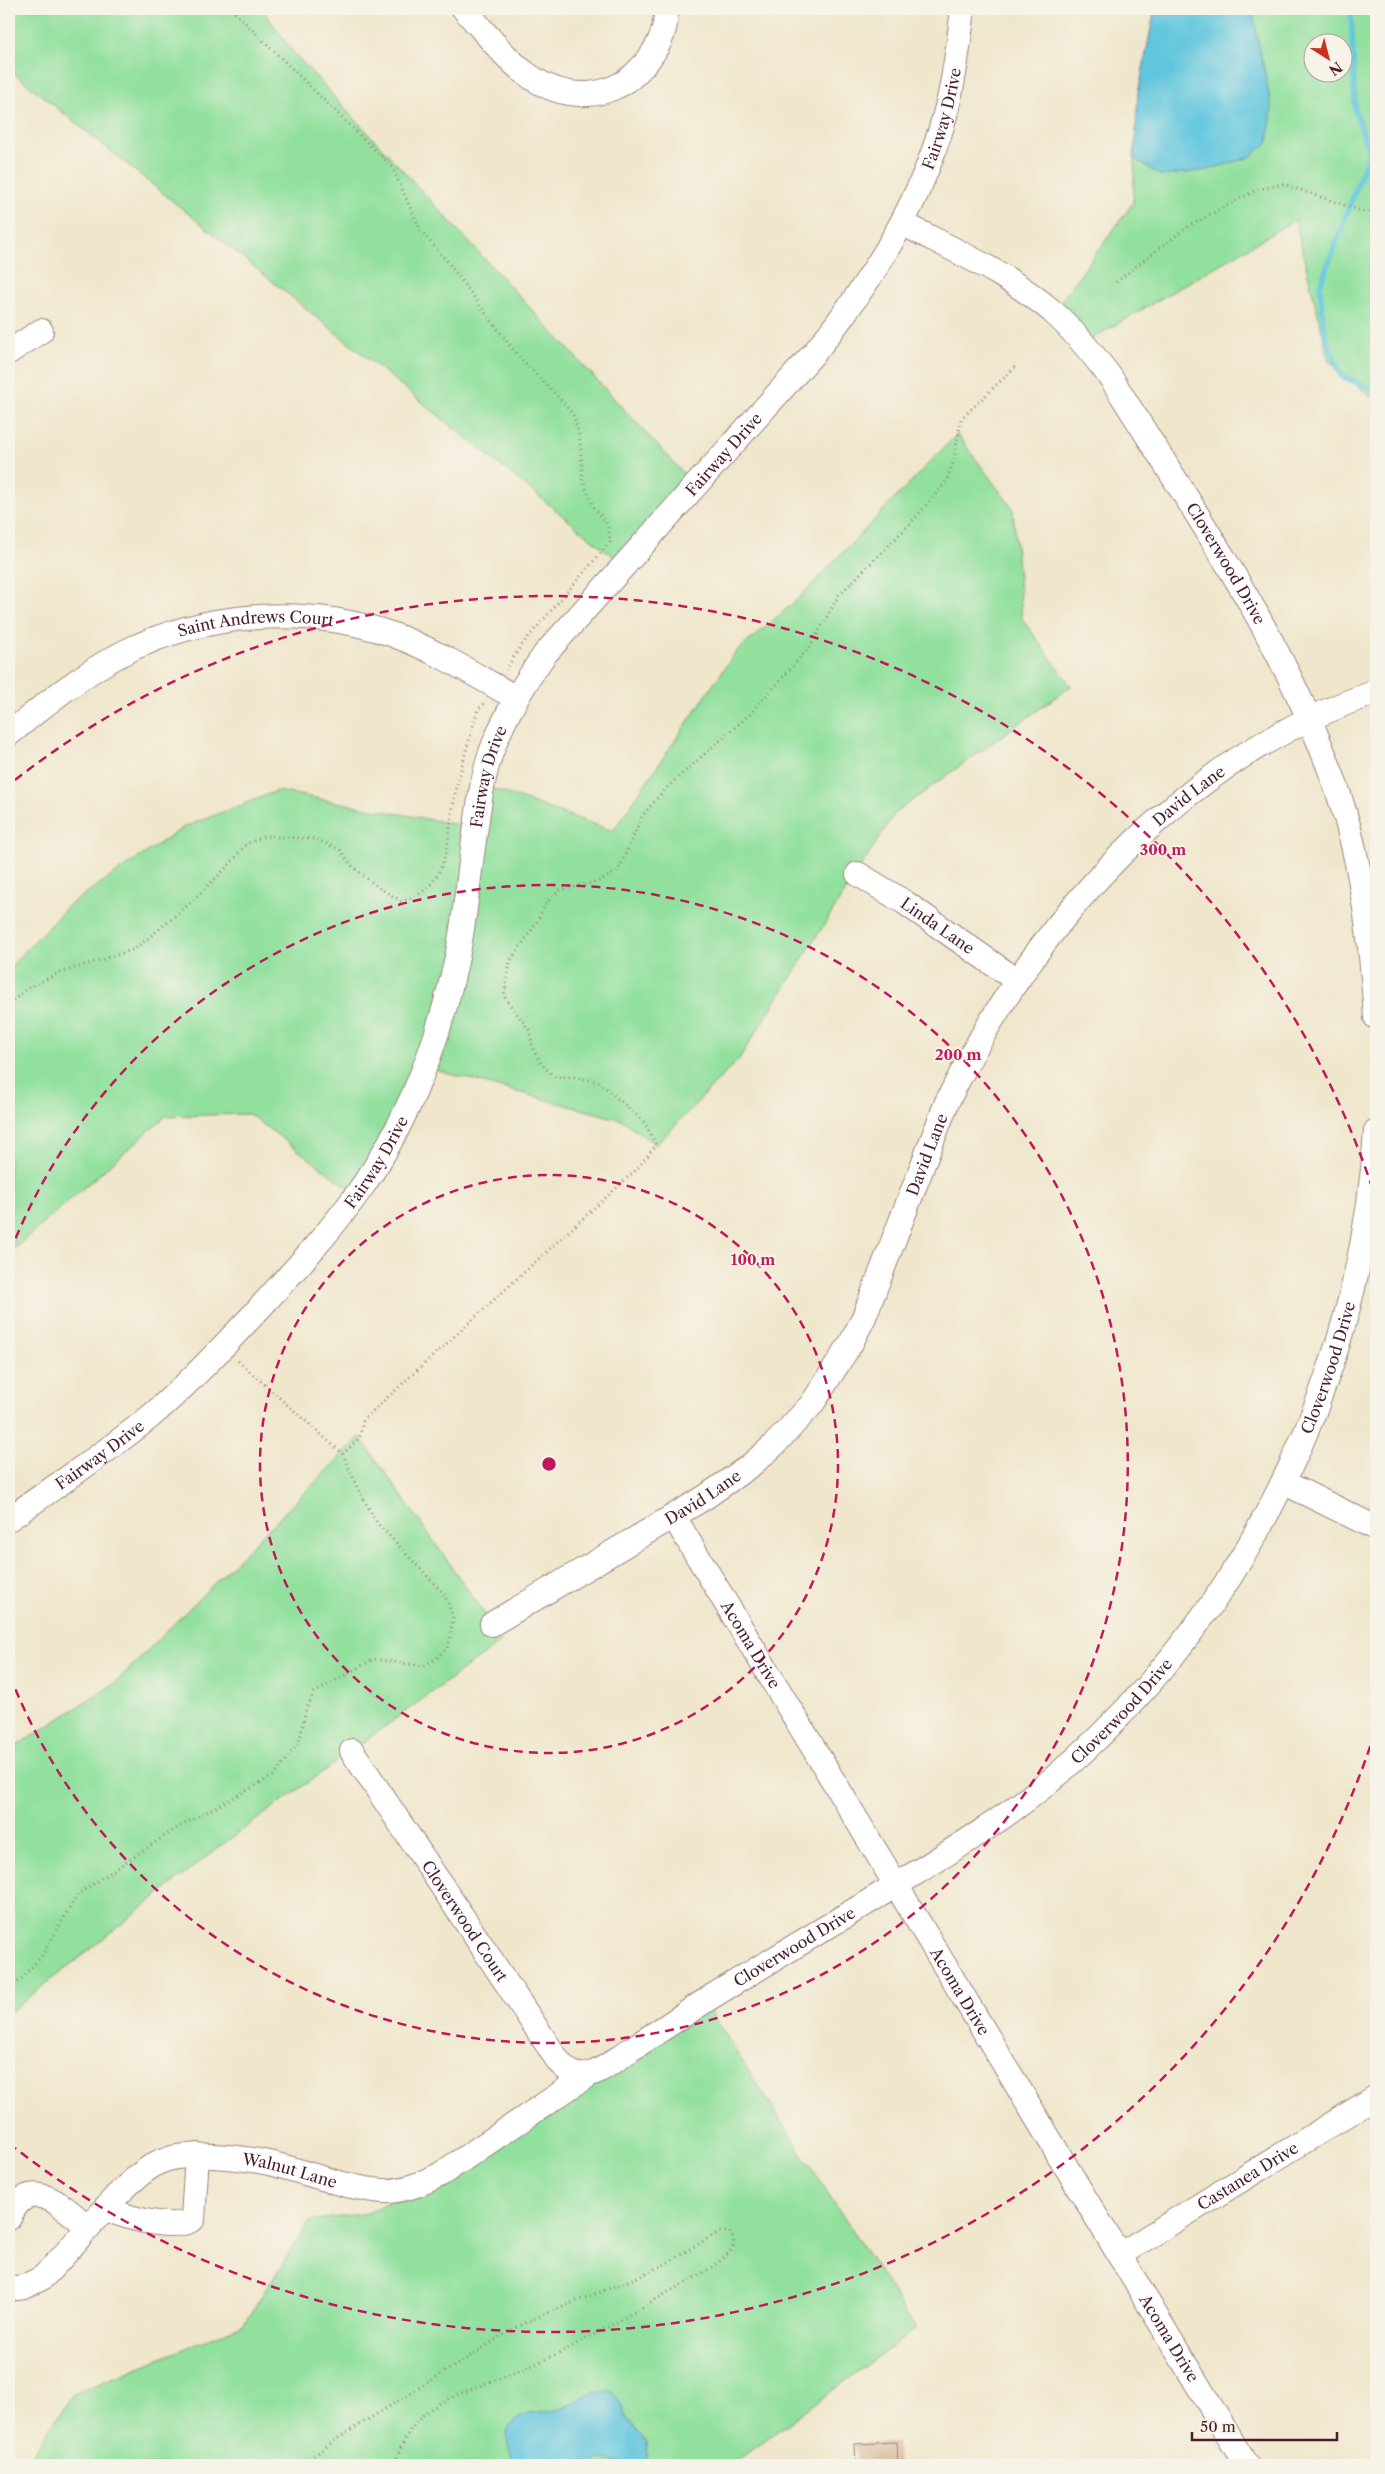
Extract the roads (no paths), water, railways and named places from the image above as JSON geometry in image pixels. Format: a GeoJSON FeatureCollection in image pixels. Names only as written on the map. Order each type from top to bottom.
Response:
{"type":"FeatureCollection","features":[{"type":"Feature","properties":{"kind":"street"},"geometry":{"type":"LineString","coordinates":[[464,9],[525,74],[550,89],[578,95],[607,90],[620,84],[638,71],[652,55],[659,42],[664,28],[666,9]]}},
{"type":"Feature","properties":{"kind":"street","name":"Fairway Drive"},"geometry":{"type":"LineString","coordinates":[[9,1519],[152,1415],[223,1347],[313,1250],[357,1194],[381,1158],[401,1120],[424,1067],[448,994],[460,943],[482,785],[494,743],[516,698],[545,654],[815,352],[851,307],[883,259],[902,223],[932,156],[949,101],[957,58],[962,9]]}},
{"type":"Feature","properties":{"kind":"street","name":"Cloverwood Drive"},"geometry":{"type":"LineString","coordinates":[[902,223],[1005,278],[1041,303],[1085,343],[1112,378],[1256,612],[1290,676],[1309,718],[1340,798],[1361,882],[1372,953],[1376,1017]]}},
{"type":"Feature","properties":{"kind":"street"},"geometry":{"type":"LineString","coordinates":[[9,352],[41,331]]}},
{"type":"Feature","properties":{"kind":"street","name":"Saint Andrews Court"},"geometry":{"type":"LineString","coordinates":[[9,734],[86,676],[123,653],[163,637],[205,624],[233,619],[291,616],[320,618],[391,634],[431,650],[516,698]]}},
{"type":"Feature","properties":{"kind":"street","name":"David Lane"},"geometry":{"type":"LineString","coordinates":[[492,1624],[674,1517],[751,1465],[812,1404],[852,1343],[864,1317],[947,1102],[987,1026],[1016,980],[1061,920],[1109,867],[1162,818],[1241,758],[1309,718],[1376,692]]}},
{"type":"Feature","properties":{"kind":"street","name":"Linda Lane"},"geometry":{"type":"LineString","coordinates":[[858,874],[904,902],[1016,980]]}},
{"type":"Feature","properties":{"kind":"street","name":"Cloverwood Drive"},"geometry":{"type":"LineString","coordinates":[[588,2075],[596,2072],[680,2016],[895,1886],[989,1826],[1048,1783],[1121,1713],[1160,1670],[1205,1613],[1262,1522],[1283,1482],[1316,1409],[1336,1354],[1351,1298],[1366,1227],[1374,1170],[1376,1131]]}},
{"type":"Feature","properties":{"kind":"street"},"geometry":{"type":"LineString","coordinates":[[1283,1482],[1376,1528]]}},
{"type":"Feature","properties":{"kind":"street","name":"Acoma Drive"},"geometry":{"type":"LineString","coordinates":[[674,1517],[1246,2465]]}},
{"type":"Feature","properties":{"kind":"street","name":"Cloverwood Court"},"geometry":{"type":"LineString","coordinates":[[352,1751],[559,2062],[567,2071],[576,2076],[588,2075]]}},
{"type":"Feature","properties":{"kind":"street","name":"Walnut Lane"},"geometry":{"type":"LineString","coordinates":[[9,2289],[24,2287],[42,2278],[134,2180],[154,2165],[171,2158],[197,2155],[244,2158],[340,2184],[384,2191],[399,2190],[428,2181],[441,2174],[588,2075]]}},
{"type":"Feature","properties":{"kind":"street","name":"Castanea Drive"},"geometry":{"type":"LineString","coordinates":[[1119,2256],[1376,2097]]}},
{"type":"Feature","properties":{"kind":"street"},"geometry":{"type":"LineString","coordinates":[[107,2208],[123,2217],[134,2219],[172,2224],[189,2222],[193,2219],[195,2209],[197,2155]]}},
{"type":"Feature","properties":{"kind":"street"},"geometry":{"type":"LineString","coordinates":[[9,2218],[14,2208],[26,2197],[46,2196],[60,2204],[89,2228]]}},
{"type":"Feature","properties":{"kind":"water"},"geometry":{"type":"Polygon","coordinates":[[[1155,9],[1252,9],[1272,110],[1268,142],[1250,157],[1207,170],[1161,176],[1134,158],[1138,94],[1155,9]]]}},
{"type":"Feature","properties":{"kind":"water"},"geometry":{"type":"Polygon","coordinates":[[[594,2391],[611,2391],[622,2404],[626,2417],[646,2442],[648,2455],[644,2463],[636,2465],[598,2460],[586,2465],[514,2465],[506,2432],[518,2418],[567,2406],[594,2391]]]}},
{"type":"Feature","properties":{"kind":"waterway"},"geometry":{"type":"LineString","coordinates":[[1351,9],[1355,108],[1369,153],[1320,286],[1324,332],[1341,376],[1376,391]]}}]}
